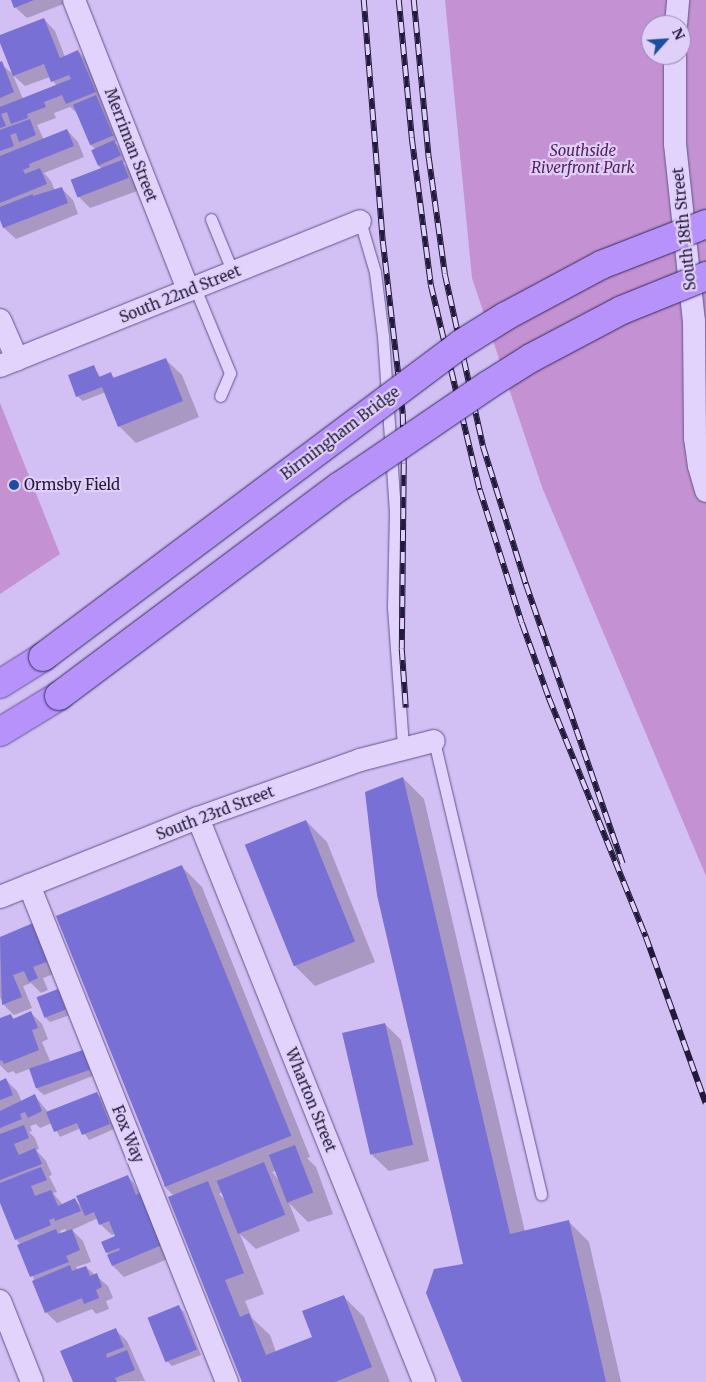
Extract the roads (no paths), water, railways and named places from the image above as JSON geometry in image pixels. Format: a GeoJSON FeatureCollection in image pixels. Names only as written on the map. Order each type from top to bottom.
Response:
{"type":"FeatureCollection","features":[{"type":"Feature","properties":{"kind":"main road","name":"Birmingham Bridge"},"geometry":{"type":"LineString","coordinates":[[0,684],[43,657],[461,344],[514,311],[601,265],[706,224]]}},
{"type":"Feature","properties":{"kind":"main road"},"geometry":{"type":"LineString","coordinates":[[0,732],[59,696],[340,486],[488,385],[531,358],[622,310],[706,276]]}},
{"type":"Feature","properties":{"kind":"street","name":"Merriman Street"},"geometry":{"type":"LineString","coordinates":[[74,0],[191,289]]}},
{"type":"Feature","properties":{"kind":"street"},"geometry":{"type":"LineString","coordinates":[[677,15],[678,0]]}},
{"type":"Feature","properties":{"kind":"street","name":"South 18th Street"},"geometry":{"type":"LineString","coordinates":[[675,65],[675,144],[694,321],[695,438],[699,466],[706,491]]}},
{"type":"Feature","properties":{"kind":"street","name":"South 22nd Street"},"geometry":{"type":"LineString","coordinates":[[8,363],[360,221]]}},
{"type":"Feature","properties":{"kind":"street"},"geometry":{"type":"LineString","coordinates":[[0,320],[8,363]]}},
{"type":"Feature","properties":{"kind":"street","name":"South 23rd Street"},"geometry":{"type":"LineString","coordinates":[[0,897],[198,818],[360,760],[434,741]]}},
{"type":"Feature","properties":{"kind":"street","name":"Wharton Street"},"geometry":{"type":"LineString","coordinates":[[198,818],[424,1382]]}},
{"type":"Feature","properties":{"kind":"street","name":"Fox Way"},"geometry":{"type":"LineString","coordinates":[[29,885],[227,1382]]}},
{"type":"Feature","properties":{"kind":"street"},"geometry":{"type":"LineString","coordinates":[[0,1300],[32,1382]]}},
{"type":"Feature","properties":{"kind":"lane"},"geometry":{"type":"LineString","coordinates":[[211,219],[233,272]]}},
{"type":"Feature","properties":{"kind":"lane"},"geometry":{"type":"LineString","coordinates":[[360,221],[375,272],[383,336],[395,510],[393,607],[403,748]]}},
{"type":"Feature","properties":{"kind":"lane"},"geometry":{"type":"LineString","coordinates":[[191,289],[230,373],[220,396]]}},
{"type":"Feature","properties":{"kind":"lane"},"geometry":{"type":"LineString","coordinates":[[434,741],[541,1196]]}},
{"type":"Feature","properties":{"kind":"railway"},"geometry":{"type":"LineString","coordinates":[[364,0],[383,241],[403,414],[402,649],[406,708]]}},
{"type":"Feature","properties":{"kind":"railway"},"geometry":{"type":"LineString","coordinates":[[399,0],[412,138],[431,285],[480,490],[522,623],[549,698],[646,937],[706,1104]]}},
{"type":"Feature","properties":{"kind":"railway"},"geometry":{"type":"LineString","coordinates":[[414,0],[429,158],[445,274],[483,446],[526,584],[623,864]]}},
{"type":"Feature","properties":{"kind":"place","name":"Ormsby Field"},"geometry":{"type":"Point","coordinates":[14,485]}},
{"type":"Feature","properties":{"kind":"park label","name":"Southside Riverfront Park"},"geometry":{"type":"Point","coordinates":[583,158]}}]}
